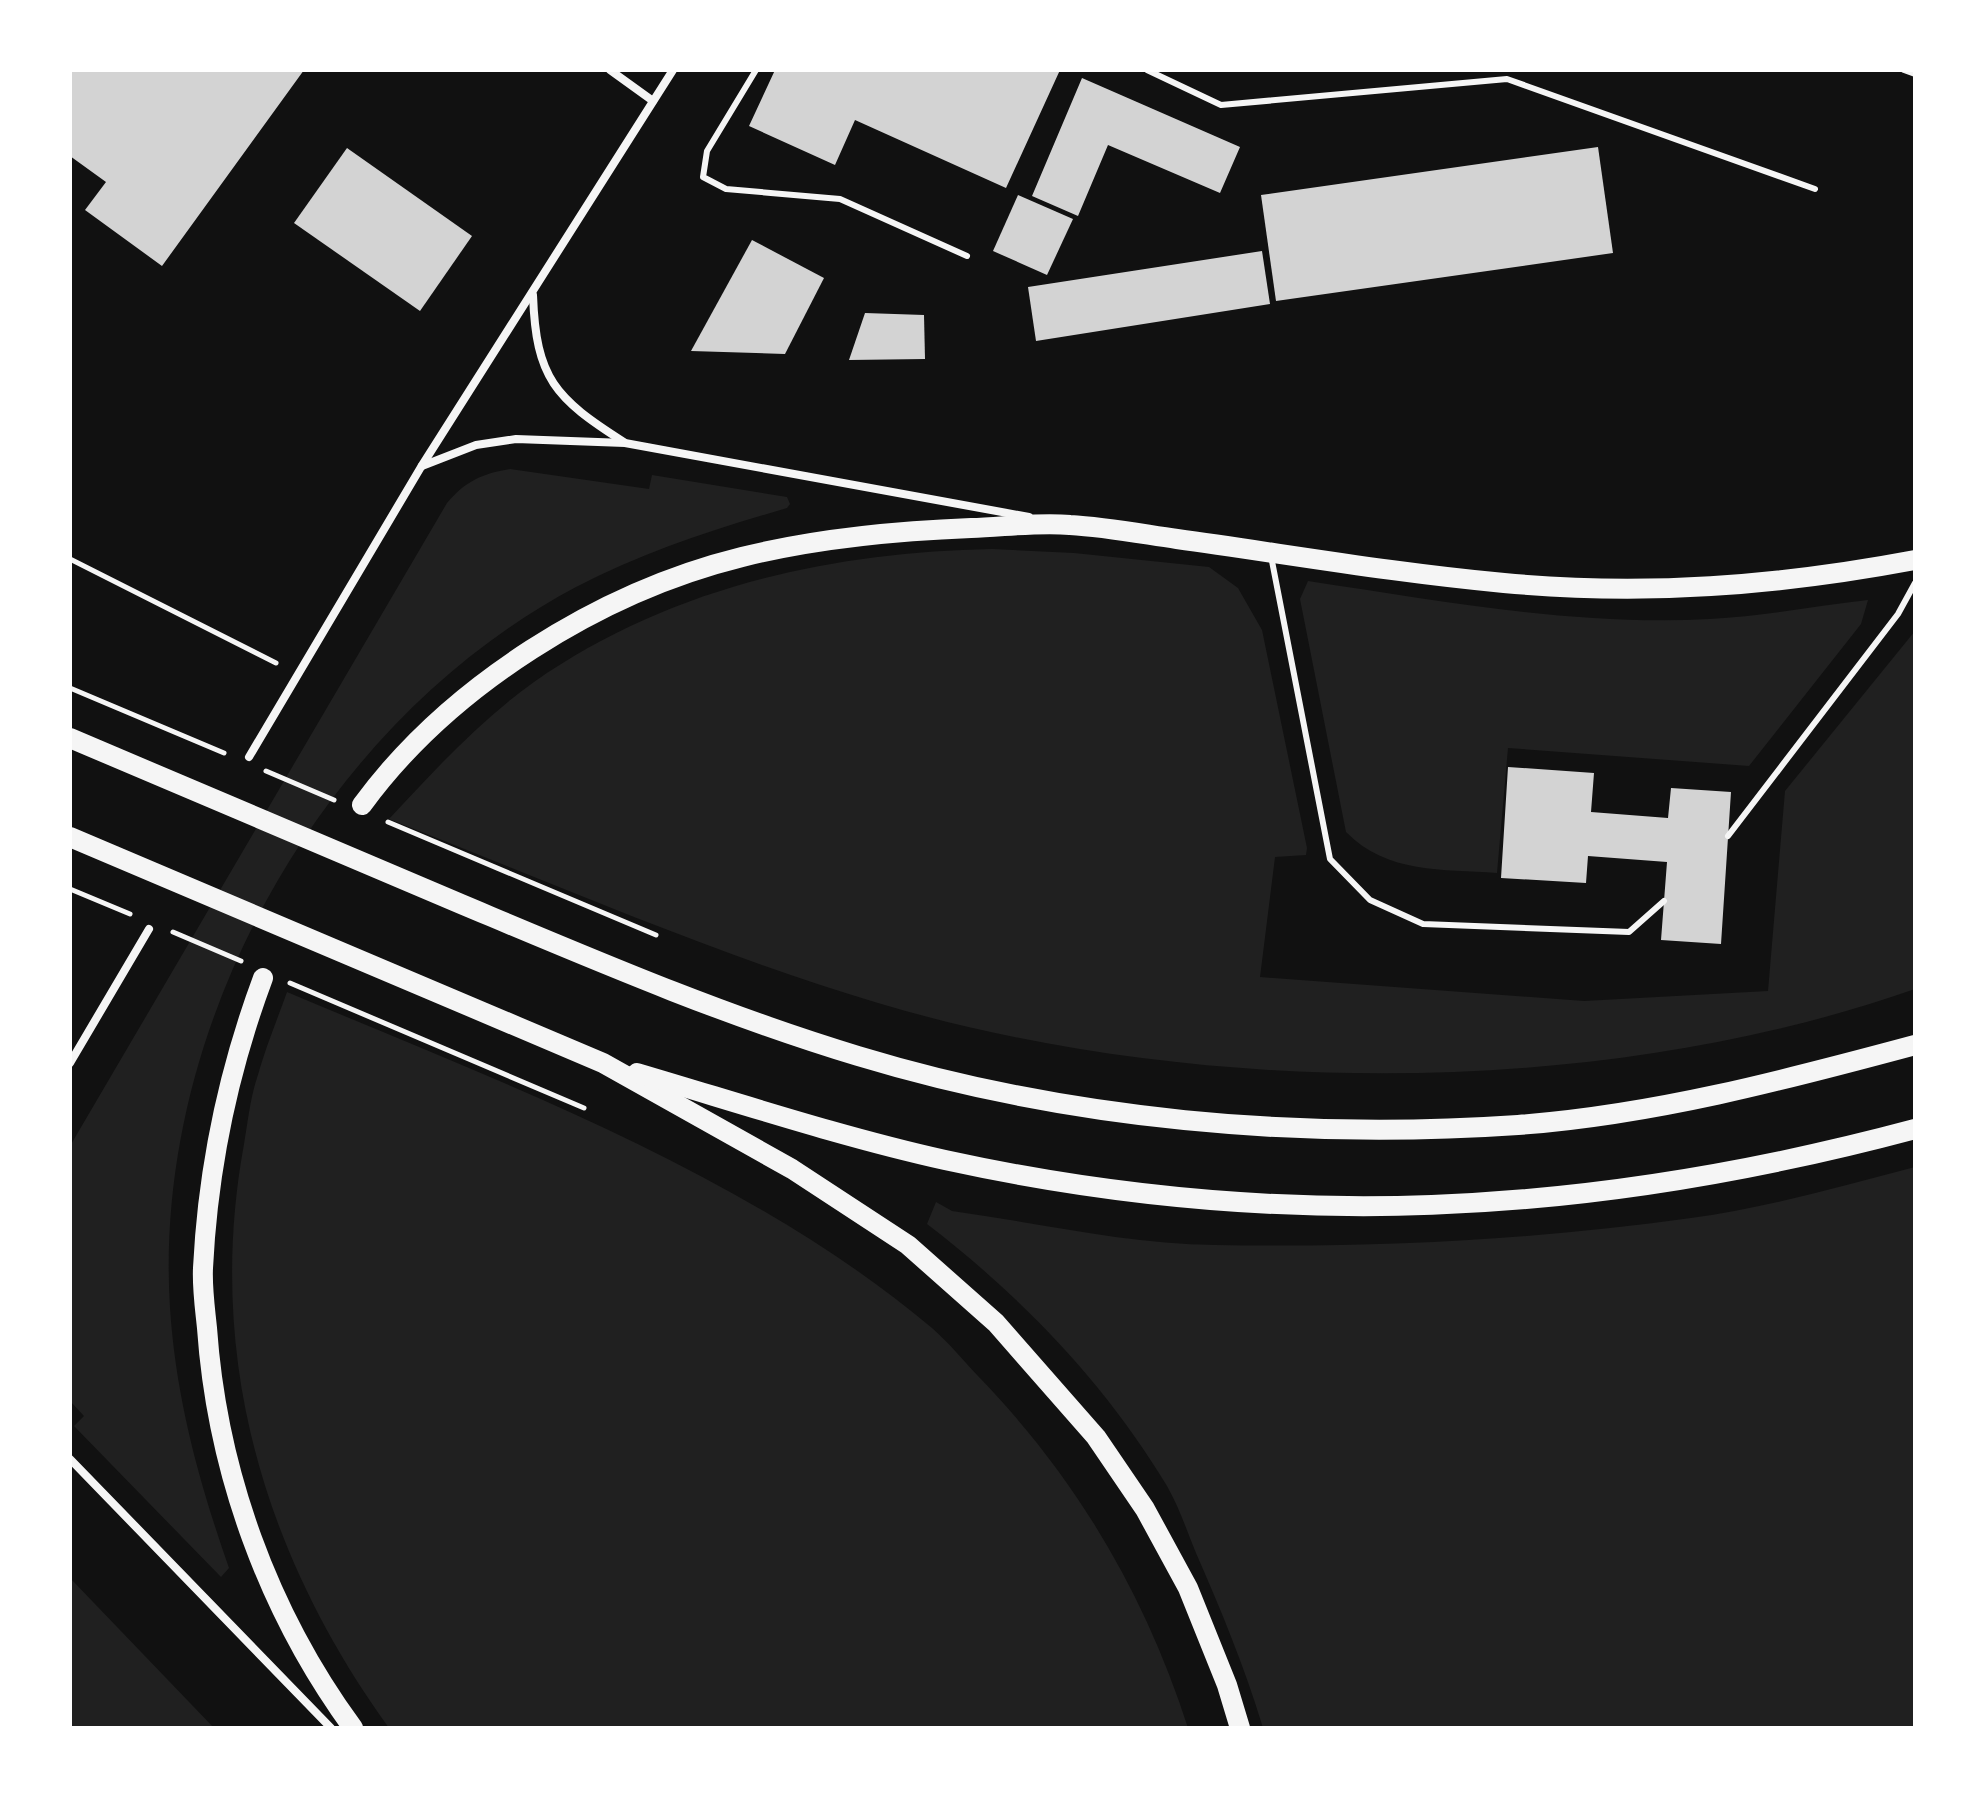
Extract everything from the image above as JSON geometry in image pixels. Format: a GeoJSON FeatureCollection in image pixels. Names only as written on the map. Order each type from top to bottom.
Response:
{"type":"FeatureCollection","features":[{"type":"Feature","properties":{"kind":"main road"},"geometry":{"type":"LineString","coordinates":[[362,805],[379,781],[441,717],[509,664],[589,617],[668,581],[740,557],[834,538],[921,530],[1068,524],[1504,583],[1615,589],[1710,588],[1818,578],[1915,560]]}},
{"type":"Feature","properties":{"kind":"main road"},"geometry":{"type":"LineString","coordinates":[[70,738],[638,979],[862,1057],[1076,1106],[1263,1126],[1397,1130],[1551,1121],[1682,1102],[1781,1081],[1915,1045]]}},
{"type":"Feature","properties":{"kind":"main road"},"geometry":{"type":"LineString","coordinates":[[70,837],[603,1063],[792,1169],[908,1245],[996,1323],[1096,1437],[1145,1509],[1188,1588],[1227,1685],[1240,1728]]}},
{"type":"Feature","properties":{"kind":"main road"},"geometry":{"type":"LineString","coordinates":[[269,977],[241,1039],[214,1151],[203,1271],[208,1343],[218,1426],[242,1511],[278,1602],[331,1698],[353,1728]]}},
{"type":"Feature","properties":{"kind":"main road"},"geometry":{"type":"LineString","coordinates":[[603,1063],[945,1160],[1130,1193],[1253,1205],[1388,1209],[1581,1195],[1676,1183],[1818,1155],[1915,1129]]}},
{"type":"Feature","properties":{"kind":"street"},"geometry":{"type":"LineString","coordinates":[[610,70],[653,101]]}},
{"type":"Feature","properties":{"kind":"street"},"geometry":{"type":"LineString","coordinates":[[249,757],[421,467],[673,70]]}},
{"type":"Feature","properties":{"kind":"street"},"geometry":{"type":"LineString","coordinates":[[533,295],[535,342],[548,378],[578,413],[625,443]]}},
{"type":"Feature","properties":{"kind":"street"},"geometry":{"type":"LineString","coordinates":[[421,467],[476,445],[516,439],[625,443],[1068,524]]}},
{"type":"Feature","properties":{"kind":"street"},"geometry":{"type":"LineString","coordinates":[[70,1063],[153,928]]}},
{"type":"Feature","properties":{"kind":"street"},"geometry":{"type":"LineString","coordinates":[[70,1459],[331,1728]]}},
{"type":"Feature","properties":{"kind":"lane"},"geometry":{"type":"LineString","coordinates":[[756,70],[707,151],[703,177],[726,189],[840,199],[967,256]]}},
{"type":"Feature","properties":{"kind":"lane"},"geometry":{"type":"LineString","coordinates":[[1147,70],[1221,105],[1507,79],[1815,189]]}},
{"type":"Feature","properties":{"kind":"lane"},"geometry":{"type":"LineString","coordinates":[[1904,70],[1915,74]]}},
{"type":"Feature","properties":{"kind":"lane"},"geometry":{"type":"LineString","coordinates":[[1270,551],[1330,859],[1370,900],[1423,924],[1629,932],[1664,901]]}},
{"type":"Feature","properties":{"kind":"lane"},"geometry":{"type":"LineString","coordinates":[[1728,836],[1898,614],[1915,583]]}},
{"type":"Feature","properties":{"kind":"path"},"geometry":{"type":"LineString","coordinates":[[70,559],[200,628],[298,674]]}},
{"type":"Feature","properties":{"kind":"path"},"geometry":{"type":"LineString","coordinates":[[70,889],[143,920]]}},
{"type":"Feature","properties":{"kind":"path"},"geometry":{"type":"LineString","coordinates":[[153,928],[246,964]]}},
{"type":"Feature","properties":{"kind":"path"},"geometry":{"type":"LineString","coordinates":[[269,977],[584,1108]]}},
{"type":"Feature","properties":{"kind":"shaded area"},"geometry":{"type":"Polygon","coordinates":[[[510,469],[649,489],[652,475],[787,497],[790,504],[787,508],[680,542],[601,574],[485,645],[404,716],[332,799],[272,891],[224,990],[190,1094],[172,1201],[170,1308],[173,1342],[190,1440],[229,1568],[221,1577],[74,1426],[84,1416],[70,1401],[70,1146],[447,503],[475,480],[510,469]]]}},
{"type":"Feature","properties":{"kind":"shaded area"},"geometry":{"type":"Polygon","coordinates":[[[992,549],[1074,553],[1209,567],[1238,588],[1262,630],[1307,848],[1306,855],[1275,857],[1260,977],[1584,1001],[1768,991],[1785,791],[1915,631],[1915,989],[1793,1025],[1665,1051],[1532,1067],[1398,1073],[1263,1070],[1130,1056],[1001,1034],[878,1003],[692,939],[389,819],[458,747],[514,697],[586,649],[640,622],[695,599],[752,581],[811,568],[871,558],[992,549]]]}},
{"type":"Feature","properties":{"kind":"shaded area"},"geometry":{"type":"Polygon","coordinates":[[[1308,581],[1458,604],[1609,619],[1730,618],[1868,600],[1861,624],[1749,766],[1508,748],[1497,873],[1417,867],[1398,862],[1379,856],[1346,832],[1300,599],[1308,581]]]}},
{"type":"Feature","properties":{"kind":"shaded area"},"geometry":{"type":"Polygon","coordinates":[[[287,992],[539,1098],[705,1178],[785,1223],[861,1273],[932,1328],[1013,1415],[1076,1496],[1104,1540],[1151,1631],[1188,1728],[389,1728],[345,1662],[308,1594],[278,1523],[255,1451],[240,1376],[233,1300],[234,1223],[253,1094],[287,992]]]}},
{"type":"Feature","properties":{"kind":"shaded area"},"geometry":{"type":"Polygon","coordinates":[[[1915,1167],[1915,1728],[1263,1728],[1232,1639],[1179,1511],[1143,1448],[1089,1377],[1059,1344],[996,1281],[927,1224],[936,1202],[952,1211],[1116,1237],[1182,1244],[1275,1246],[1454,1241],[1632,1226],[1719,1214],[1915,1167]]]}},
{"type":"Feature","properties":{"kind":"shaded area"},"geometry":{"type":"Polygon","coordinates":[[[70,1578],[214,1728],[70,1728],[70,1578]]]}},
{"type":"Feature","properties":{"kind":"building"},"geometry":{"type":"Polygon","coordinates":[[[70,70],[304,70],[162,266],[85,210],[106,182],[70,156],[70,70]]]}},
{"type":"Feature","properties":{"kind":"building"},"geometry":{"type":"Polygon","coordinates":[[[775,70],[1060,70],[1006,188],[855,120],[835,165],[749,126],[775,70]]]}},
{"type":"Feature","properties":{"kind":"building"},"geometry":{"type":"Polygon","coordinates":[[[1082,78],[1240,147],[1220,193],[1108,145],[1078,216],[1032,196],[1082,78]]]}},
{"type":"Feature","properties":{"kind":"building"},"geometry":{"type":"Polygon","coordinates":[[[1598,147],[1613,253],[1276,301],[1261,195],[1598,147]]]}},
{"type":"Feature","properties":{"kind":"building"},"geometry":{"type":"Polygon","coordinates":[[[347,148],[472,236],[420,311],[294,223],[347,148]]]}},
{"type":"Feature","properties":{"kind":"building"},"geometry":{"type":"Polygon","coordinates":[[[1018,195],[1073,219],[1047,275],[993,251],[1018,195]]]}},
{"type":"Feature","properties":{"kind":"building"},"geometry":{"type":"Polygon","coordinates":[[[752,240],[824,278],[785,354],[691,351],[752,240]]]}},
{"type":"Feature","properties":{"kind":"building"},"geometry":{"type":"Polygon","coordinates":[[[1262,251],[1270,304],[1036,341],[1028,287],[1262,251]]]}},
{"type":"Feature","properties":{"kind":"building"},"geometry":{"type":"Polygon","coordinates":[[[865,313],[924,315],[925,359],[849,360],[865,313]]]}},
{"type":"Feature","properties":{"kind":"building"},"geometry":{"type":"Polygon","coordinates":[[[1508,767],[1594,773],[1591,812],[1668,818],[1671,788],[1731,792],[1721,944],[1661,940],[1667,862],[1588,856],[1586,883],[1501,878],[1508,767]]]}}]}
